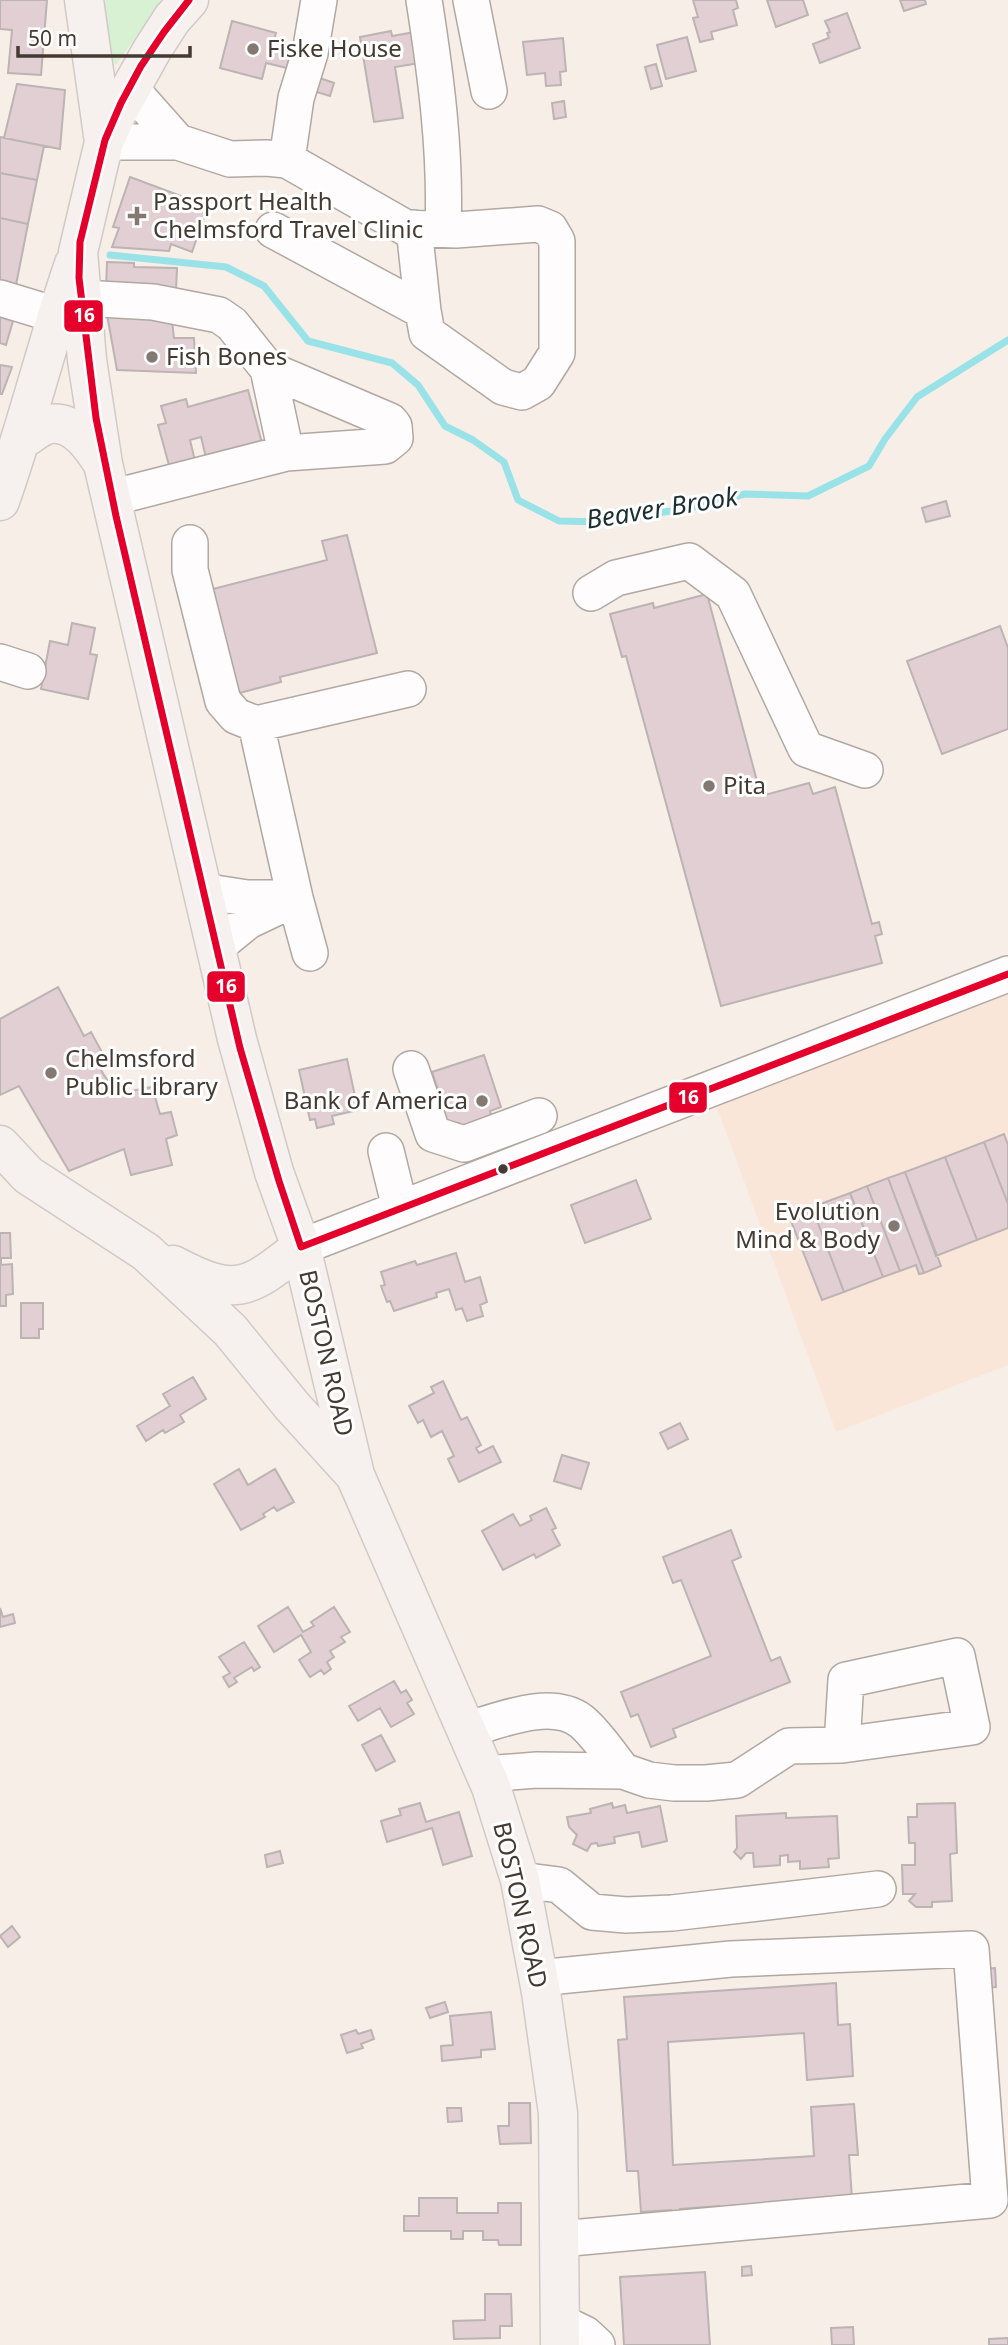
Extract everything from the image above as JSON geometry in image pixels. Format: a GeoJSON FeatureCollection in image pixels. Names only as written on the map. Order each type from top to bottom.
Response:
{"type":"FeatureCollection","features":[{"type":"Feature","properties":{"kind":"main road"},"geometry":{"type":"LineString","coordinates":[[84,0],[104,142]]}},
{"type":"Feature","properties":{"kind":"main road","name":"BOSTON ROAD"},"geometry":{"type":"LineString","coordinates":[[189,0],[172,19],[152,50],[104,142],[78,252],[69,307],[87,360],[107,481],[237,1039],[274,1172],[301,1247],[355,1475],[485,1774],[520,1880],[558,2113],[560,2334]]}},
{"type":"Feature","properties":{"kind":"main road"},"geometry":{"type":"LineString","coordinates":[[0,501],[11,437],[69,307]]}},
{"type":"Feature","properties":{"kind":"main road"},"geometry":{"type":"LineString","coordinates":[[11,437],[45,425],[58,424],[75,430],[90,443],[107,481]]}},
{"type":"Feature","properties":{"kind":"main road"},"geometry":{"type":"LineString","coordinates":[[0,1145],[28,1175],[146,1252],[230,1331],[292,1406],[355,1475]]}},
{"type":"Feature","properties":{"kind":"main road"},"geometry":{"type":"LineString","coordinates":[[247,1283],[276,1232],[274,1172]]}},
{"type":"Feature","properties":{"kind":"main road"},"geometry":{"type":"LineString","coordinates":[[0,1183],[55,1194]]}},
{"type":"Feature","properties":{"kind":"main road"},"geometry":{"type":"LineString","coordinates":[[146,1252],[205,1282],[228,1286],[247,1283],[265,1275],[301,1247]]}},
{"type":"Feature","properties":{"kind":"street"},"geometry":{"type":"LineString","coordinates":[[287,160],[296,98],[310,53],[319,0]]}},
{"type":"Feature","properties":{"kind":"street"},"geometry":{"type":"LineString","coordinates":[[104,142],[178,142],[230,159],[287,160],[406,228],[429,229],[538,223],[550,229],[557,241],[557,353],[538,383],[522,392],[503,387],[427,332],[423,311],[429,229],[445,186],[433,60],[424,0]]}},
{"type":"Feature","properties":{"kind":"street"},"geometry":{"type":"LineString","coordinates":[[471,0],[489,91]]}},
{"type":"Feature","properties":{"kind":"street"},"geometry":{"type":"LineString","coordinates":[[131,89],[178,142]]}},
{"type":"Feature","properties":{"kind":"street"},"geometry":{"type":"LineString","coordinates":[[273,230],[423,311]]}},
{"type":"Feature","properties":{"kind":"street"},"geometry":{"type":"LineString","coordinates":[[0,298],[69,307],[153,302],[219,315],[232,324],[268,369],[286,453]]}},
{"type":"Feature","properties":{"kind":"street"},"geometry":{"type":"LineString","coordinates":[[107,481],[286,453],[385,446],[395,438],[394,426],[385,418],[268,369]]}},
{"type":"Feature","properties":{"kind":"street"},"geometry":{"type":"LineString","coordinates":[[190,543],[190,570],[223,701],[236,716],[256,724],[408,689]]}},
{"type":"Feature","properties":{"kind":"street"},"geometry":{"type":"LineString","coordinates":[[590,593],[616,578],[689,561],[733,594],[806,749],[866,770]]}},
{"type":"Feature","properties":{"kind":"street"},"geometry":{"type":"LineString","coordinates":[[256,724],[310,953]]}},
{"type":"Feature","properties":{"kind":"street"},"geometry":{"type":"LineString","coordinates":[[202,891],[247,898],[295,898]]}},
{"type":"Feature","properties":{"kind":"street"},"geometry":{"type":"LineString","coordinates":[[216,947],[248,921],[295,898]]}},
{"type":"Feature","properties":{"kind":"street"},"geometry":{"type":"LineString","coordinates":[[301,1247],[1008,974]]}},
{"type":"Feature","properties":{"kind":"street"},"geometry":{"type":"LineString","coordinates":[[411,1069],[433,1134],[464,1144],[539,1116]]}},
{"type":"Feature","properties":{"kind":"street"},"geometry":{"type":"LineString","coordinates":[[386,1151],[400,1209]]}},
{"type":"Feature","properties":{"kind":"street"},"geometry":{"type":"LineString","coordinates":[[466,1731],[523,1715],[565,1713],[582,1721],[623,1771]]}},
{"type":"Feature","properties":{"kind":"street"},"geometry":{"type":"LineString","coordinates":[[485,1774],[537,1770],[623,1771],[649,1780],[674,1783],[737,1780],[789,1746],[842,1745]]}},
{"type":"Feature","properties":{"kind":"street"},"geometry":{"type":"LineString","coordinates":[[520,1880],[559,1885],[593,1912],[626,1915],[673,1913],[878,1889]]}},
{"type":"Feature","properties":{"kind":"street"},"geometry":{"type":"LineString","coordinates":[[538,1978],[731,1959],[971,1949],[990,2200],[560,2239]]}},
{"type":"Feature","properties":{"kind":"street"},"geometry":{"type":"LineString","coordinates":[[560,2334],[585,2334],[597,2345]]}},
{"type":"Feature","properties":{"kind":"shaded area"},"geometry":{"type":"Polygon","coordinates":[[[1008,989],[1008,1365],[836,1432],[715,1102],[1008,989]]]}},
{"type":"Feature","properties":{"kind":"green space"},"geometry":{"type":"Polygon","coordinates":[[[102,0],[162,0],[116,65],[112,60],[102,0]]]}},
{"type":"Feature","properties":{"kind":"building"},"geometry":{"type":"Polygon","coordinates":[[[0,0],[47,0],[41,75],[8,73],[12,30],[0,29],[0,0]]]}},
{"type":"Feature","properties":{"kind":"building"},"geometry":{"type":"Polygon","coordinates":[[[693,0],[736,0],[738,8],[733,10],[737,25],[711,32],[713,39],[700,42],[693,18],[698,17],[693,0]]]}},
{"type":"Feature","properties":{"kind":"building"},"geometry":{"type":"Polygon","coordinates":[[[767,0],[803,0],[808,15],[776,27],[767,0]]]}},
{"type":"Feature","properties":{"kind":"building"},"geometry":{"type":"Polygon","coordinates":[[[900,0],[925,0],[926,4],[904,11],[900,0]]]}},
{"type":"Feature","properties":{"kind":"building"},"geometry":{"type":"Polygon","coordinates":[[[847,13],[860,48],[820,63],[813,44],[829,38],[827,33],[830,32],[825,21],[847,13]]]}},
{"type":"Feature","properties":{"kind":"building","name":"Fiske House"},"geometry":{"type":"Polygon","coordinates":[[[232,21],[276,33],[272,47],[291,52],[287,68],[266,63],[262,79],[220,68],[232,21]]]}},
{"type":"Feature","properties":{"kind":"building"},"geometry":{"type":"Polygon","coordinates":[[[391,31],[392,36],[415,32],[420,63],[395,67],[403,118],[374,122],[360,37],[391,31]]]}},
{"type":"Feature","properties":{"kind":"building"},"geometry":{"type":"Polygon","coordinates":[[[687,37],[696,71],[666,79],[657,45],[687,37]]]}},
{"type":"Feature","properties":{"kind":"building"},"geometry":{"type":"Polygon","coordinates":[[[563,38],[566,71],[560,72],[561,85],[546,86],[545,73],[527,75],[523,42],[563,38]]]}},
{"type":"Feature","properties":{"kind":"building"},"geometry":{"type":"Polygon","coordinates":[[[656,64],[662,86],[651,89],[645,67],[656,64]]]}},
{"type":"Feature","properties":{"kind":"building"},"geometry":{"type":"Polygon","coordinates":[[[311,75],[334,83],[330,96],[307,89],[311,75]]]}},
{"type":"Feature","properties":{"kind":"building"},"geometry":{"type":"Polygon","coordinates":[[[17,84],[65,90],[60,149],[4,138],[17,84]]]}},
{"type":"Feature","properties":{"kind":"building"},"geometry":{"type":"Polygon","coordinates":[[[564,101],[566,117],[554,119],[552,103],[564,101]]]}},
{"type":"Feature","properties":{"kind":"building"},"geometry":{"type":"Polygon","coordinates":[[[0,137],[44,146],[37,180],[0,173],[0,137]]]}},
{"type":"Feature","properties":{"kind":"building"},"geometry":{"type":"Polygon","coordinates":[[[0,173],[37,180],[28,224],[0,218],[0,173]]]}},
{"type":"Feature","properties":{"kind":"building"},"geometry":{"type":"Polygon","coordinates":[[[130,177],[208,206],[192,252],[171,244],[169,251],[112,247],[119,228],[113,227],[130,177]]]}},
{"type":"Feature","properties":{"kind":"building"},"geometry":{"type":"Polygon","coordinates":[[[0,218],[28,224],[16,285],[0,282],[0,218]]]}},
{"type":"Feature","properties":{"kind":"building"},"geometry":{"type":"Polygon","coordinates":[[[107,262],[134,263],[134,267],[177,268],[176,290],[106,289],[107,262]]]}},
{"type":"Feature","properties":{"kind":"building"},"geometry":{"type":"Polygon","coordinates":[[[106,309],[171,312],[174,338],[194,338],[196,373],[117,370],[106,309]]]}},
{"type":"Feature","properties":{"kind":"building"},"geometry":{"type":"Polygon","coordinates":[[[0,317],[13,321],[6,345],[0,343],[0,317]]]}},
{"type":"Feature","properties":{"kind":"building"},"geometry":{"type":"Polygon","coordinates":[[[0,365],[12,367],[2,394],[0,394],[0,365]]]}},
{"type":"Feature","properties":{"kind":"building"},"geometry":{"type":"Polygon","coordinates":[[[248,390],[264,451],[208,466],[201,437],[190,440],[197,469],[172,476],[158,425],[166,423],[161,406],[186,399],[188,407],[248,390]]]}},
{"type":"Feature","properties":{"kind":"building"},"geometry":{"type":"Polygon","coordinates":[[[946,501],[950,516],[926,522],[922,508],[946,501]]]}},
{"type":"Feature","properties":{"kind":"building"},"geometry":{"type":"Polygon","coordinates":[[[347,535],[377,653],[280,677],[281,682],[228,696],[209,590],[327,560],[322,541],[347,535]]]}},
{"type":"Feature","properties":{"kind":"building"},"geometry":{"type":"Polygon","coordinates":[[[707,594],[761,796],[809,783],[813,794],[835,787],[872,924],[879,922],[882,934],[875,936],[882,963],[721,1006],[626,656],[622,657],[610,614],[653,603],[654,608],[707,594]]]}},
{"type":"Feature","properties":{"kind":"building"},"geometry":{"type":"Polygon","coordinates":[[[72,623],[95,628],[90,654],[97,655],[88,699],[41,689],[50,641],[68,645],[72,623]]]}},
{"type":"Feature","properties":{"kind":"building"},"geometry":{"type":"Polygon","coordinates":[[[1000,626],[1008,648],[1008,729],[942,754],[907,661],[1000,626]]]}},
{"type":"Feature","properties":{"kind":"building","name":"Chelmsford Public Library"},"geometry":{"type":"Polygon","coordinates":[[[58,987],[84,1036],[91,1032],[103,1054],[94,1059],[116,1094],[152,1087],[160,1114],[171,1112],[177,1135],[166,1139],[172,1165],[131,1175],[124,1149],[69,1171],[19,1086],[0,1095],[0,1019],[58,987]]]}},
{"type":"Feature","properties":{"kind":"building"},"geometry":{"type":"Polygon","coordinates":[[[484,1055],[501,1107],[490,1111],[494,1123],[461,1130],[459,1123],[450,1126],[448,1120],[434,1124],[429,1109],[443,1105],[432,1072],[484,1055]]]}},
{"type":"Feature","properties":{"kind":"building"},"geometry":{"type":"Polygon","coordinates":[[[347,1059],[358,1110],[332,1116],[334,1124],[317,1128],[315,1119],[310,1120],[299,1070],[347,1059]]]}},
{"type":"Feature","properties":{"kind":"building"},"geometry":{"type":"Polygon","coordinates":[[[1004,1134],[1008,1145],[1008,1204],[984,1142],[1004,1134]]]}},
{"type":"Feature","properties":{"kind":"building"},"geometry":{"type":"Polygon","coordinates":[[[984,1142],[1008,1204],[1008,1228],[977,1240],[945,1157],[984,1142]]]}},
{"type":"Feature","properties":{"kind":"building"},"geometry":{"type":"Polygon","coordinates":[[[945,1157],[977,1240],[936,1256],[905,1172],[945,1157]]]}},
{"type":"Feature","properties":{"kind":"building"},"geometry":{"type":"Polygon","coordinates":[[[905,1172],[941,1266],[924,1273],[888,1178],[905,1172]]]}},
{"type":"Feature","properties":{"kind":"building","name":"Evolution Mind & Body"},"geometry":{"type":"Polygon","coordinates":[[[888,1178],[924,1273],[919,1274],[916,1265],[900,1271],[867,1186],[888,1178]]]}},
{"type":"Feature","properties":{"kind":"building"},"geometry":{"type":"Polygon","coordinates":[[[636,1180],[651,1219],[585,1243],[571,1205],[636,1180]]]}},
{"type":"Feature","properties":{"kind":"building"},"geometry":{"type":"Polygon","coordinates":[[[867,1186],[900,1271],[883,1277],[850,1193],[867,1186]]]}},
{"type":"Feature","properties":{"kind":"building"},"geometry":{"type":"Polygon","coordinates":[[[850,1193],[883,1277],[844,1292],[812,1207],[850,1193]]]}},
{"type":"Feature","properties":{"kind":"building"},"geometry":{"type":"Polygon","coordinates":[[[812,1207],[844,1292],[822,1300],[789,1216],[812,1207]]]}},
{"type":"Feature","properties":{"kind":"building"},"geometry":{"type":"Polygon","coordinates":[[[0,1233],[10,1233],[11,1258],[1,1258],[1,1265],[12,1264],[13,1294],[6,1295],[6,1306],[0,1306],[0,1233]]]}},
{"type":"Feature","properties":{"kind":"building"},"geometry":{"type":"Polygon","coordinates":[[[456,1253],[465,1282],[480,1277],[487,1302],[480,1305],[483,1316],[467,1321],[462,1308],[456,1310],[449,1289],[436,1293],[437,1297],[394,1311],[381,1286],[385,1285],[381,1272],[415,1261],[417,1265],[456,1253]]]}},
{"type":"Feature","properties":{"kind":"building"},"geometry":{"type":"Polygon","coordinates":[[[21,1303],[43,1303],[43,1329],[39,1329],[39,1338],[21,1338],[21,1303]]]}},
{"type":"Feature","properties":{"kind":"building"},"geometry":{"type":"Polygon","coordinates":[[[193,1377],[206,1399],[180,1415],[184,1422],[165,1433],[163,1430],[146,1441],[137,1426],[170,1406],[163,1394],[193,1377]]]}},
{"type":"Feature","properties":{"kind":"building"},"geometry":{"type":"Polygon","coordinates":[[[443,1381],[461,1420],[467,1417],[481,1445],[476,1448],[479,1453],[493,1446],[501,1462],[459,1482],[448,1459],[454,1456],[442,1431],[431,1437],[423,1420],[418,1423],[409,1406],[434,1393],[431,1387],[443,1381]]]}},
{"type":"Feature","properties":{"kind":"building"},"geometry":{"type":"Polygon","coordinates":[[[680,1423],[688,1439],[668,1449],[660,1433],[680,1423]]]}},
{"type":"Feature","properties":{"kind":"building"},"geometry":{"type":"Polygon","coordinates":[[[562,1455],[589,1463],[581,1489],[554,1481],[562,1455]]]}},
{"type":"Feature","properties":{"kind":"building"},"geometry":{"type":"Polygon","coordinates":[[[239,1469],[248,1485],[275,1469],[294,1502],[277,1511],[274,1507],[263,1514],[265,1517],[241,1530],[214,1484],[239,1469]]]}},
{"type":"Feature","properties":{"kind":"building"},"geometry":{"type":"Polygon","coordinates":[[[546,1508],[556,1528],[552,1530],[560,1545],[536,1558],[534,1554],[503,1570],[482,1531],[513,1514],[520,1526],[532,1520],[530,1516],[546,1508]]]}},
{"type":"Feature","properties":{"kind":"building"},"geometry":{"type":"Polygon","coordinates":[[[731,1530],[741,1557],[732,1561],[771,1661],[780,1657],[790,1682],[673,1729],[676,1737],[651,1747],[638,1714],[631,1717],[621,1692],[711,1656],[681,1580],[673,1583],[663,1557],[731,1530]]]}},
{"type":"Feature","properties":{"kind":"building"},"geometry":{"type":"Polygon","coordinates":[[[288,1607],[303,1632],[314,1626],[311,1622],[334,1607],[350,1632],[341,1637],[345,1642],[330,1651],[334,1657],[327,1662],[331,1669],[324,1674],[321,1670],[310,1677],[299,1660],[311,1652],[301,1635],[274,1652],[258,1626],[288,1607]]]}},
{"type":"Feature","properties":{"kind":"building"},"geometry":{"type":"Polygon","coordinates":[[[0,1608],[3,1617],[13,1614],[15,1623],[0,1627],[0,1608]]]}},
{"type":"Feature","properties":{"kind":"building"},"geometry":{"type":"Polygon","coordinates":[[[244,1642],[260,1667],[254,1671],[252,1667],[234,1678],[237,1682],[229,1687],[223,1677],[230,1673],[219,1657],[244,1642]]]}},
{"type":"Feature","properties":{"kind":"building"},"geometry":{"type":"Polygon","coordinates":[[[394,1681],[401,1693],[406,1690],[412,1700],[407,1703],[414,1714],[391,1727],[380,1708],[358,1721],[349,1706],[394,1681]]]}},
{"type":"Feature","properties":{"kind":"building"},"geometry":{"type":"Polygon","coordinates":[[[381,1735],[395,1761],[376,1771],[362,1745],[381,1735]]]}},
{"type":"Feature","properties":{"kind":"building"},"geometry":{"type":"Polygon","coordinates":[[[420,1803],[426,1822],[459,1812],[472,1856],[443,1865],[432,1828],[387,1842],[381,1821],[401,1815],[399,1809],[420,1803]]]}},
{"type":"Feature","properties":{"kind":"building"},"geometry":{"type":"Polygon","coordinates":[[[612,1803],[613,1808],[625,1805],[627,1813],[660,1806],[667,1841],[642,1847],[639,1832],[614,1837],[615,1843],[598,1846],[597,1843],[591,1844],[587,1851],[573,1844],[577,1835],[569,1827],[567,1817],[591,1813],[590,1809],[612,1803]]]}},
{"type":"Feature","properties":{"kind":"building"},"geometry":{"type":"Polygon","coordinates":[[[955,1803],[957,1853],[950,1854],[952,1901],[932,1902],[932,1907],[916,1907],[909,1901],[915,1894],[903,1894],[902,1865],[915,1865],[915,1843],[909,1843],[908,1817],[917,1817],[917,1804],[955,1803]]]}},
{"type":"Feature","properties":{"kind":"building"},"geometry":{"type":"Polygon","coordinates":[[[786,1813],[786,1818],[837,1816],[839,1858],[828,1859],[829,1867],[800,1869],[800,1861],[788,1862],[788,1855],[780,1856],[780,1865],[754,1867],[753,1853],[746,1853],[741,1859],[734,1852],[737,1848],[736,1816],[786,1813]]]}},
{"type":"Feature","properties":{"kind":"building"},"geometry":{"type":"Polygon","coordinates":[[[280,1851],[283,1863],[267,1867],[265,1855],[280,1851]]]}},
{"type":"Feature","properties":{"kind":"building"},"geometry":{"type":"Polygon","coordinates":[[[12,1926],[20,1937],[8,1947],[0,1936],[12,1926]]]}},
{"type":"Feature","properties":{"kind":"building"},"geometry":{"type":"Polygon","coordinates":[[[995,1968],[996,1987],[982,1988],[981,1969],[995,1968]]]}},
{"type":"Feature","properties":{"kind":"building"},"geometry":{"type":"Polygon","coordinates":[[[836,1983],[838,2025],[850,2024],[853,2076],[807,2080],[804,2033],[668,2042],[673,2165],[814,2156],[811,2107],[854,2104],[858,2155],[849,2155],[852,2198],[729,2206],[730,2214],[719,2215],[719,2206],[680,2209],[680,2217],[671,2218],[671,2210],[641,2212],[638,2171],[627,2171],[618,2040],[627,2039],[624,1997],[836,1983]]]}},
{"type":"Feature","properties":{"kind":"building"},"geometry":{"type":"Polygon","coordinates":[[[445,2002],[448,2012],[430,2018],[426,2008],[445,2002]]]}},
{"type":"Feature","properties":{"kind":"building"},"geometry":{"type":"Polygon","coordinates":[[[491,2012],[495,2049],[481,2050],[481,2057],[442,2061],[441,2046],[453,2045],[450,2016],[491,2012]]]}},
{"type":"Feature","properties":{"kind":"building"},"geometry":{"type":"Polygon","coordinates":[[[356,2030],[358,2034],[371,2030],[374,2039],[361,2044],[363,2048],[347,2053],[341,2035],[356,2030]]]}},
{"type":"Feature","properties":{"kind":"building"},"geometry":{"type":"Polygon","coordinates":[[[509,2103],[530,2103],[531,2143],[500,2144],[498,2126],[509,2126],[509,2103]]]}},
{"type":"Feature","properties":{"kind":"building"},"geometry":{"type":"Polygon","coordinates":[[[447,2108],[461,2108],[462,2121],[448,2122],[447,2108]]]}},
{"type":"Feature","properties":{"kind":"building"},"geometry":{"type":"Polygon","coordinates":[[[419,2198],[457,2198],[457,2213],[498,2213],[498,2203],[521,2203],[521,2245],[499,2245],[498,2240],[483,2240],[483,2231],[463,2231],[463,2239],[451,2239],[451,2231],[404,2231],[404,2216],[419,2216],[419,2198]]]}},
{"type":"Feature","properties":{"kind":"building"},"geometry":{"type":"Polygon","coordinates":[[[751,2266],[752,2275],[742,2276],[742,2267],[751,2266]]]}},
{"type":"Feature","properties":{"kind":"building"},"geometry":{"type":"Polygon","coordinates":[[[705,2272],[710,2345],[624,2345],[620,2277],[705,2272]]]}},
{"type":"Feature","properties":{"kind":"building"},"geometry":{"type":"Polygon","coordinates":[[[485,2294],[511,2294],[512,2326],[500,2326],[500,2338],[454,2339],[453,2321],[485,2320],[485,2294]]]}},
{"type":"Feature","properties":{"kind":"building"},"geometry":{"type":"Polygon","coordinates":[[[853,2327],[854,2345],[832,2345],[831,2328],[853,2327]]]}},
{"type":"Feature","properties":{"kind":"building"},"geometry":{"type":"Polygon","coordinates":[[[1008,2338],[1008,2345],[989,2345],[989,2339],[1008,2338]]]}},
{"type":"Feature","properties":{"kind":"waterway","name":"Beaver Brook"},"geometry":{"type":"LineString","coordinates":[[110,255],[226,267],[264,286],[308,341],[392,363],[418,385],[445,426],[473,440],[504,462],[518,500],[559,521],[603,522],[689,508],[745,494],[808,496],[869,466],[885,439],[917,397],[1008,340]]}},
{"type":"Feature","properties":{"kind":"transit line","name":"16"},"geometry":{"type":"LineString","coordinates":[[189,0],[141,66],[105,140],[80,242],[79,278],[96,418],[116,516],[240,1048],[301,1247],[1008,974]]}},
{"type":"Feature","properties":{"kind":"place","name":"Fiske House"},"geometry":{"type":"Point","coordinates":[253,49]}},
{"type":"Feature","properties":{"kind":"place","name":"Passport Health Chelmsford Travel Clinic"},"geometry":{"type":"Point","coordinates":[137,216]}},
{"type":"Feature","properties":{"kind":"place","name":"Fish Bones"},"geometry":{"type":"Point","coordinates":[152,357]}},
{"type":"Feature","properties":{"kind":"place","name":"Pita"},"geometry":{"type":"Point","coordinates":[709,786]}},
{"type":"Feature","properties":{"kind":"place","name":"Chelmsford Public Library"},"geometry":{"type":"Point","coordinates":[51,1073]}},
{"type":"Feature","properties":{"kind":"place","name":"Bank of America"},"geometry":{"type":"Point","coordinates":[482,1101]}},
{"type":"Feature","properties":{"kind":"place","name":"Evolution Mind & Body"},"geometry":{"type":"Point","coordinates":[894,1226]}}]}
